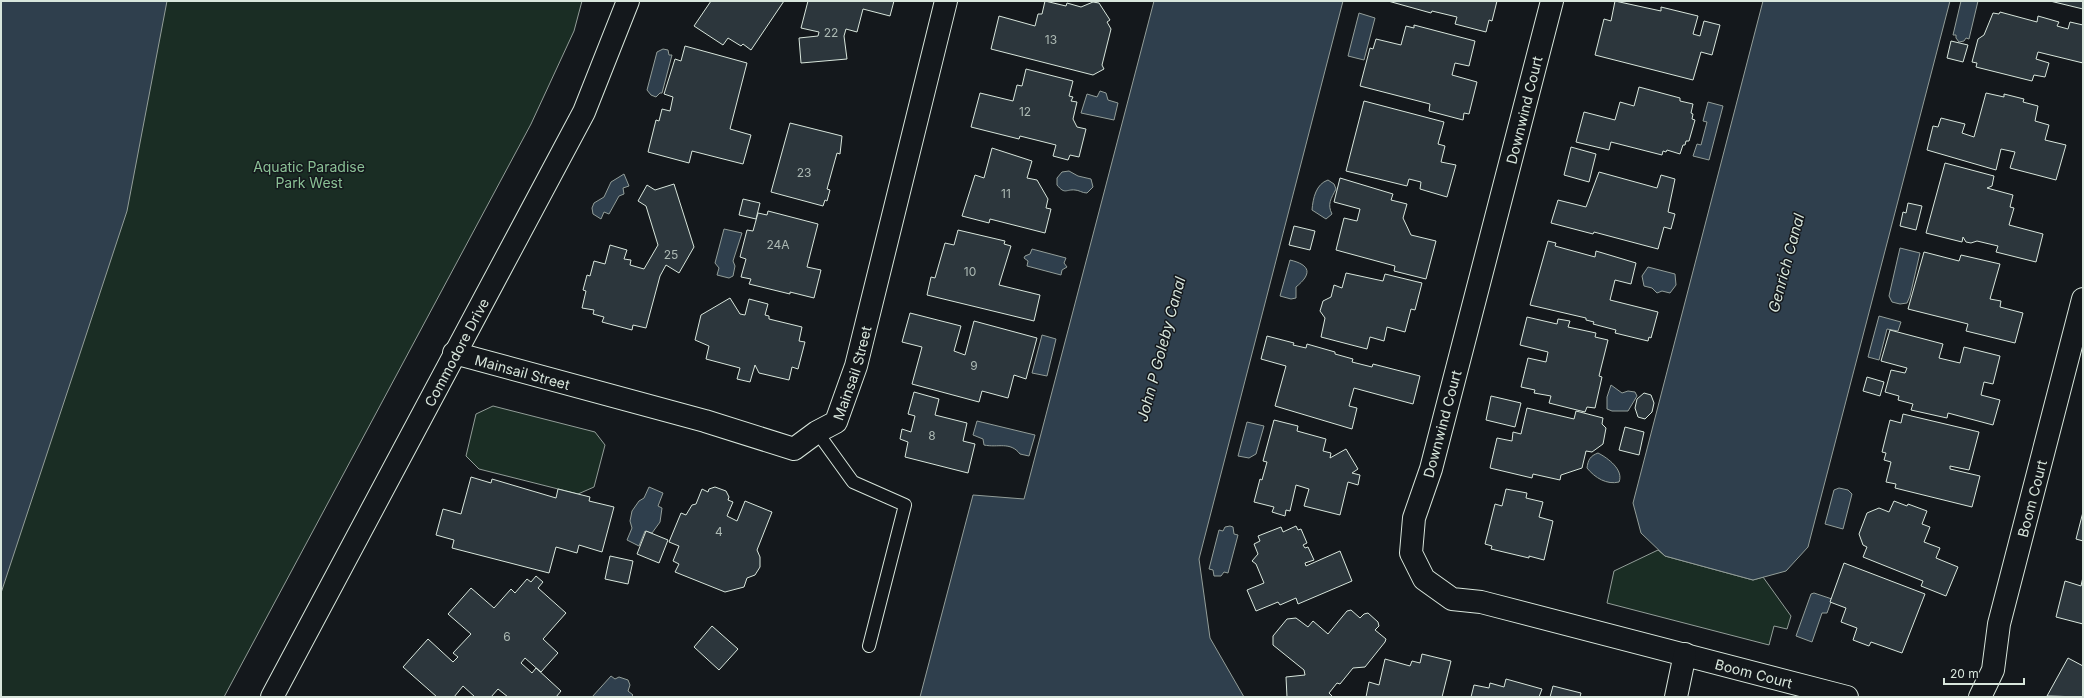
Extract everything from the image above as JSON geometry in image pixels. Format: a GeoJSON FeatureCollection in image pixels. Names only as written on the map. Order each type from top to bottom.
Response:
{"type":"FeatureCollection","features":[{"type":"Feature","properties":{"kind":"street","name":"Commodore Drive"},"geometry":{"type":"LineString","coordinates":[[272,697],[454,353],[584,112],[628,1]]}},
{"type":"Feature","properties":{"kind":"street","name":"Mainsail Street"},"geometry":{"type":"LineString","coordinates":[[454,353],[705,421],[794,449],[817,432],[836,422],[856,366],[946,1]]}},
{"type":"Feature","properties":{"kind":"street","name":"Downwind Court"},"geometry":{"type":"LineString","coordinates":[[1552,1],[1431,469],[1414,518],[1411,553],[1424,579],[1452,599],[1481,602],[1685,654]]}},
{"type":"Feature","properties":{"kind":"street","name":"Boom Court"},"geometry":{"type":"LineString","coordinates":[[1980,697],[1993,670],[1999,624],[2083,299]]}},
{"type":"Feature","properties":{"kind":"street"},"geometry":{"type":"LineString","coordinates":[[1676,697],[1685,654]]}},
{"type":"Feature","properties":{"kind":"street","name":"Boom Court"},"geometry":{"type":"LineString","coordinates":[[1685,654],[1847,697]]}},
{"type":"Feature","properties":{"kind":"lane"},"geometry":{"type":"LineString","coordinates":[[817,432],[853,482],[905,505],[869,646]]}},
{"type":"Feature","properties":{"kind":"green space","name":"Aquatic Paradise Park West"},"geometry":{"type":"Polygon","coordinates":[[[88,1],[582,1],[574,31],[531,124],[224,697],[1,697],[1,293],[88,1]]]}},
{"type":"Feature","properties":{"kind":"green space"},"geometry":{"type":"Polygon","coordinates":[[[493,406],[595,432],[605,445],[594,487],[578,494],[479,469],[466,456],[476,414],[493,406]]]}},
{"type":"Feature","properties":{"kind":"green space"},"geometry":{"type":"Polygon","coordinates":[[[1658,550],[1665,556],[1753,580],[1763,577],[1791,616],[1787,629],[1774,626],[1769,645],[1607,603],[1614,571],[1658,550]]]}},
{"type":"Feature","properties":{"kind":"water"},"geometry":{"type":"Polygon","coordinates":[[[1,1],[167,1],[127,211],[1,593],[1,1]]]}},
{"type":"Feature","properties":{"kind":"water","name":"John P Goleby Canal"},"geometry":{"type":"Polygon","coordinates":[[[1154,1],[1343,1],[1199,559],[1210,638],[1244,697],[920,697],[973,495],[1024,499],[1154,1]]]}},
{"type":"Feature","properties":{"kind":"water","name":"Genrich Canal"},"geometry":{"type":"Polygon","coordinates":[[[1763,1],[1950,1],[1808,547],[1786,571],[1753,580],[1665,556],[1641,533],[1633,503],[1763,1]]]}},
{"type":"Feature","properties":{"kind":"water"},"geometry":{"type":"Polygon","coordinates":[[[1961,1],[1978,1],[1969,39],[1966,38],[1964,41],[1959,42],[1956,35],[1953,35],[1961,1]]]}},
{"type":"Feature","properties":{"kind":"water"},"geometry":{"type":"Polygon","coordinates":[[[1359,13],[1375,18],[1364,60],[1348,56],[1359,13]]]}},
{"type":"Feature","properties":{"kind":"water"},"geometry":{"type":"Polygon","coordinates":[[[663,49],[668,50],[669,55],[672,55],[662,93],[656,97],[651,95],[647,90],[657,52],[663,49]]]}},
{"type":"Feature","properties":{"kind":"water"},"geometry":{"type":"Polygon","coordinates":[[[1100,91],[1106,93],[1108,100],[1118,103],[1114,120],[1081,113],[1087,94],[1097,97],[1100,91]]]}},
{"type":"Feature","properties":{"kind":"water"},"geometry":{"type":"Polygon","coordinates":[[[1708,102],[1723,106],[1709,160],[1693,156],[1697,144],[1701,145],[1707,122],[1703,121],[1708,102]]]}},
{"type":"Feature","properties":{"kind":"water"},"geometry":{"type":"Polygon","coordinates":[[[1069,171],[1078,176],[1091,179],[1093,187],[1087,193],[1076,190],[1062,190],[1057,185],[1057,178],[1062,172],[1069,171]]]}},
{"type":"Feature","properties":{"kind":"water"},"geometry":{"type":"Polygon","coordinates":[[[624,174],[629,186],[623,188],[624,194],[619,196],[609,214],[604,212],[601,219],[593,214],[592,208],[594,203],[604,197],[611,182],[624,174]]]}},
{"type":"Feature","properties":{"kind":"water"},"geometry":{"type":"Polygon","coordinates":[[[1328,180],[1334,184],[1336,189],[1330,204],[1332,214],[1326,219],[1312,210],[1314,196],[1318,188],[1328,180]]]}},
{"type":"Feature","properties":{"kind":"water"},"geometry":{"type":"Polygon","coordinates":[[[724,229],[742,233],[733,261],[735,266],[733,276],[729,278],[717,275],[719,268],[715,263],[724,229]]]}},
{"type":"Feature","properties":{"kind":"water"},"geometry":{"type":"Polygon","coordinates":[[[1900,248],[1920,253],[1910,296],[1907,303],[1900,304],[1892,302],[1889,296],[1900,248]]]}},
{"type":"Feature","properties":{"kind":"water"},"geometry":{"type":"Polygon","coordinates":[[[1032,249],[1066,258],[1064,263],[1067,267],[1062,270],[1061,275],[1027,266],[1028,261],[1024,258],[1030,254],[1032,249]]]}},
{"type":"Feature","properties":{"kind":"water"},"geometry":{"type":"Polygon","coordinates":[[[1290,260],[1302,264],[1307,270],[1305,278],[1296,287],[1296,298],[1291,299],[1280,296],[1290,260]]]}},
{"type":"Feature","properties":{"kind":"water"},"geometry":{"type":"Polygon","coordinates":[[[1648,267],[1675,274],[1676,285],[1670,293],[1662,291],[1657,293],[1652,288],[1644,286],[1642,276],[1648,267]]]}},
{"type":"Feature","properties":{"kind":"water"},"geometry":{"type":"Polygon","coordinates":[[[1879,316],[1901,322],[1898,331],[1887,329],[1879,360],[1868,357],[1879,316]]]}},
{"type":"Feature","properties":{"kind":"water"},"geometry":{"type":"Polygon","coordinates":[[[1042,335],[1056,339],[1047,376],[1032,373],[1042,335]]]}},
{"type":"Feature","properties":{"kind":"water"},"geometry":{"type":"Polygon","coordinates":[[[1611,385],[1622,393],[1628,391],[1635,392],[1637,396],[1628,411],[1612,411],[1607,409],[1607,397],[1611,385]]]}},
{"type":"Feature","properties":{"kind":"water"},"geometry":{"type":"Polygon","coordinates":[[[977,421],[1035,435],[1029,456],[1020,454],[1008,446],[984,445],[983,439],[973,435],[977,421]]]}},
{"type":"Feature","properties":{"kind":"water"},"geometry":{"type":"Polygon","coordinates":[[[1247,422],[1264,426],[1256,454],[1249,458],[1238,456],[1247,422]]]}},
{"type":"Feature","properties":{"kind":"water"},"geometry":{"type":"Polygon","coordinates":[[[1598,453],[1610,461],[1617,469],[1620,478],[1619,482],[1606,482],[1594,475],[1587,468],[1590,459],[1593,455],[1598,453]]]}},
{"type":"Feature","properties":{"kind":"water"},"geometry":{"type":"Polygon","coordinates":[[[649,487],[663,493],[658,506],[662,508],[660,522],[652,533],[645,531],[639,546],[627,540],[632,528],[630,521],[632,511],[639,501],[644,498],[649,487]]]}},
{"type":"Feature","properties":{"kind":"water"},"geometry":{"type":"Polygon","coordinates":[[[1839,488],[1848,490],[1852,494],[1843,529],[1825,524],[1834,490],[1839,488]]]}},
{"type":"Feature","properties":{"kind":"water"},"geometry":{"type":"Polygon","coordinates":[[[1225,527],[1233,527],[1234,534],[1238,535],[1228,573],[1224,572],[1221,576],[1214,576],[1213,570],[1209,569],[1219,530],[1223,531],[1225,527]]]}},
{"type":"Feature","properties":{"kind":"water"},"geometry":{"type":"Polygon","coordinates":[[[1814,593],[1832,599],[1827,613],[1822,613],[1812,642],[1796,636],[1811,594],[1814,593]]]}},
{"type":"Feature","properties":{"kind":"water"},"geometry":{"type":"Polygon","coordinates":[[[611,676],[615,679],[619,677],[628,680],[630,685],[628,691],[633,695],[631,697],[592,697],[611,676]]]}},
{"type":"Feature","properties":{"kind":"building"},"geometry":{"type":"Polygon","coordinates":[[[711,1],[784,1],[751,50],[743,44],[741,46],[728,38],[723,45],[694,26],[711,1]]]}},
{"type":"Feature","properties":{"kind":"building"},"geometry":{"type":"Polygon","coordinates":[[[808,1],[894,1],[890,16],[863,9],[857,32],[846,29],[844,36],[847,59],[801,63],[799,38],[818,36],[819,32],[801,28],[808,1]]]}},
{"type":"Feature","properties":{"kind":"building"},"geometry":{"type":"Polygon","coordinates":[[[1045,1],[1066,6],[1067,3],[1081,7],[1093,2],[1099,3],[1110,20],[1107,22],[1111,29],[1102,65],[1104,69],[1093,75],[991,49],[999,16],[1035,26],[1038,14],[1042,14],[1045,1]]]}},
{"type":"Feature","properties":{"kind":"building"},"geometry":{"type":"Polygon","coordinates":[[[1388,1],[1497,1],[1492,21],[1489,20],[1486,32],[1455,24],[1457,17],[1432,11],[1431,13],[1388,1]]]}},
{"type":"Feature","properties":{"kind":"building"},"geometry":{"type":"Polygon","coordinates":[[[1615,1],[1661,11],[1661,7],[1698,16],[1693,34],[1700,36],[1704,21],[1720,25],[1712,55],[1701,52],[1693,80],[1595,55],[1604,19],[1611,21],[1615,1]]]}},
{"type":"Feature","properties":{"kind":"building"},"geometry":{"type":"Polygon","coordinates":[[[2050,1],[2083,1],[2083,9],[2050,1]]]}},
{"type":"Feature","properties":{"kind":"building"},"geometry":{"type":"Polygon","coordinates":[[[2000,12],[2037,22],[2038,16],[2059,22],[2057,26],[2068,29],[2070,22],[2083,25],[2083,63],[2038,52],[2036,59],[2049,63],[2045,77],[2034,75],[2032,81],[1976,67],[1977,63],[1972,62],[1978,39],[1984,35],[1993,13],[1999,14],[2000,12]]]}},
{"type":"Feature","properties":{"kind":"building"},"geometry":{"type":"Polygon","coordinates":[[[1414,25],[1475,41],[1469,66],[1455,63],[1452,75],[1477,82],[1469,114],[1464,113],[1463,120],[1429,111],[1430,104],[1360,86],[1370,48],[1373,49],[1376,39],[1401,45],[1406,26],[1414,28],[1414,25]]]}},
{"type":"Feature","properties":{"kind":"building"},"geometry":{"type":"Polygon","coordinates":[[[1951,41],[1968,45],[1963,62],[1947,58],[1951,41]]]}},
{"type":"Feature","properties":{"kind":"building"},"geometry":{"type":"Polygon","coordinates":[[[685,46],[747,63],[730,129],[751,135],[743,164],[692,151],[689,163],[648,152],[656,120],[659,121],[662,109],[670,111],[673,97],[664,94],[675,59],[681,61],[685,46]]]}},
{"type":"Feature","properties":{"kind":"building"},"geometry":{"type":"Polygon","coordinates":[[[1026,69],[1073,81],[1069,96],[1073,97],[1071,101],[1077,102],[1073,119],[1077,127],[1086,129],[1079,157],[1070,155],[1068,160],[1053,156],[1056,145],[1020,136],[1019,139],[971,127],[980,93],[1013,101],[1017,85],[1022,86],[1026,69]]]}},
{"type":"Feature","properties":{"kind":"building"},"geometry":{"type":"Polygon","coordinates":[[[1639,87],[1680,98],[1680,101],[1693,104],[1691,113],[1693,114],[1692,119],[1695,120],[1689,141],[1686,141],[1685,145],[1683,145],[1680,154],[1667,150],[1666,152],[1663,151],[1662,155],[1611,142],[1609,150],[1576,142],[1584,112],[1615,120],[1620,102],[1634,106],[1639,87]]]}},
{"type":"Feature","properties":{"kind":"building"},"geometry":{"type":"Polygon","coordinates":[[[1986,93],[2004,97],[2004,94],[2024,99],[2023,102],[2038,106],[2035,121],[2049,125],[2045,140],[2066,145],[2056,180],[2010,168],[2015,152],[2001,149],[1996,170],[1927,150],[1933,126],[1938,127],[1941,118],[1965,124],[1962,133],[1974,137],[1986,93]]]}},
{"type":"Feature","properties":{"kind":"building"},"geometry":{"type":"Polygon","coordinates":[[[1364,101],[1444,122],[1438,144],[1445,146],[1441,162],[1456,165],[1447,197],[1420,189],[1421,182],[1409,179],[1407,186],[1346,171],[1364,101]]]}},
{"type":"Feature","properties":{"kind":"building"},"geometry":{"type":"Polygon","coordinates":[[[790,123],[842,136],[840,154],[837,153],[827,189],[830,190],[827,201],[825,200],[823,206],[771,192],[790,123]]]}},
{"type":"Feature","properties":{"kind":"building"},"geometry":{"type":"Polygon","coordinates":[[[1571,147],[1596,154],[1589,182],[1564,175],[1571,147]]]}},
{"type":"Feature","properties":{"kind":"building"},"geometry":{"type":"Polygon","coordinates":[[[992,148],[1032,161],[1027,178],[1037,180],[1048,199],[1046,208],[1051,209],[1045,233],[990,219],[989,223],[962,216],[975,175],[984,178],[992,148]]]}},
{"type":"Feature","properties":{"kind":"building"},"geometry":{"type":"Polygon","coordinates":[[[1945,163],[1994,176],[1992,186],[1987,188],[2013,195],[2010,207],[2014,208],[2009,225],[2043,234],[2036,262],[1996,252],[1998,246],[1977,241],[1971,243],[1966,242],[1963,237],[1962,242],[1926,233],[1945,163]]]}},
{"type":"Feature","properties":{"kind":"building"},"geometry":{"type":"Polygon","coordinates":[[[1599,172],[1657,188],[1661,175],[1675,179],[1668,212],[1675,214],[1671,229],[1664,227],[1658,249],[1594,232],[1593,234],[1551,223],[1558,200],[1586,207],[1599,172]]]}},
{"type":"Feature","properties":{"kind":"building"},"geometry":{"type":"Polygon","coordinates":[[[1340,178],[1393,194],[1391,200],[1407,204],[1403,218],[1411,235],[1436,241],[1426,279],[1394,271],[1395,266],[1336,250],[1344,218],[1357,221],[1360,209],[1334,202],[1340,178]]]}},
{"type":"Feature","properties":{"kind":"building"},"geometry":{"type":"Polygon","coordinates":[[[674,184],[694,247],[679,273],[666,265],[660,276],[646,328],[633,325],[632,330],[602,322],[604,317],[593,314],[594,310],[582,308],[586,291],[583,290],[587,275],[590,276],[594,261],[605,264],[610,245],[627,250],[624,259],[631,260],[630,265],[644,269],[658,245],[646,206],[638,201],[647,185],[655,190],[674,184]]]}},
{"type":"Feature","properties":{"kind":"building"},"geometry":{"type":"Polygon","coordinates":[[[743,199],[760,203],[756,219],[739,215],[743,199]]]}},
{"type":"Feature","properties":{"kind":"building"},"geometry":{"type":"Polygon","coordinates":[[[1908,203],[1922,206],[1916,230],[1900,226],[1903,212],[1906,213],[1908,203]]]}},
{"type":"Feature","properties":{"kind":"building"},"geometry":{"type":"Polygon","coordinates":[[[768,211],[818,224],[807,267],[821,270],[814,298],[749,284],[751,279],[741,277],[746,259],[740,257],[747,230],[753,231],[758,213],[767,215],[768,211]]]}},
{"type":"Feature","properties":{"kind":"building"},"geometry":{"type":"Polygon","coordinates":[[[1294,226],[1315,231],[1310,250],[1289,245],[1294,226]]]}},
{"type":"Feature","properties":{"kind":"building"},"geometry":{"type":"Polygon","coordinates":[[[958,230],[1005,241],[1004,244],[1011,246],[999,285],[1040,295],[1034,321],[927,295],[931,277],[935,278],[945,243],[954,245],[958,230]]]}},
{"type":"Feature","properties":{"kind":"building"},"geometry":{"type":"Polygon","coordinates":[[[1548,241],[1556,243],[1555,246],[1595,257],[1596,251],[1636,263],[1631,284],[1615,280],[1610,300],[1658,312],[1651,338],[1649,337],[1648,341],[1615,333],[1616,330],[1593,324],[1594,322],[1586,320],[1586,318],[1530,305],[1548,241]]]}},
{"type":"Feature","properties":{"kind":"building"},"geometry":{"type":"Polygon","coordinates":[[[1924,252],[1959,261],[1961,255],[2000,264],[1990,299],[2001,301],[2000,307],[2023,313],[2015,343],[1966,331],[1968,324],[1908,309],[1924,252]]]}},
{"type":"Feature","properties":{"kind":"building"},"geometry":{"type":"Polygon","coordinates":[[[1346,273],[1383,281],[1385,274],[1422,283],[1415,310],[1411,309],[1405,332],[1387,327],[1384,341],[1370,337],[1367,349],[1321,337],[1325,318],[1320,311],[1323,301],[1331,297],[1334,285],[1342,288],[1346,273]]]}},
{"type":"Feature","properties":{"kind":"building"},"geometry":{"type":"Polygon","coordinates":[[[730,298],[740,314],[745,315],[749,299],[768,304],[765,315],[769,316],[769,319],[802,327],[799,341],[805,342],[798,369],[792,367],[789,380],[759,373],[755,365],[750,382],[737,379],[740,368],[706,359],[709,346],[695,340],[701,315],[730,298]]]}},
{"type":"Feature","properties":{"kind":"building"},"geometry":{"type":"Polygon","coordinates":[[[910,313],[961,326],[954,351],[965,355],[974,321],[1037,338],[1026,379],[1014,375],[1008,398],[982,391],[979,402],[912,384],[922,347],[902,342],[910,313]]]}},
{"type":"Feature","properties":{"kind":"building"},"geometry":{"type":"Polygon","coordinates":[[[1527,317],[1557,324],[1558,319],[1570,321],[1568,327],[1596,333],[1595,337],[1608,340],[1599,376],[1602,377],[1595,408],[1587,407],[1585,412],[1549,403],[1551,396],[1534,393],[1535,390],[1521,387],[1528,358],[1546,362],[1548,352],[1520,345],[1527,317]]]}},
{"type":"Feature","properties":{"kind":"building"},"geometry":{"type":"Polygon","coordinates":[[[1890,330],[1943,344],[1939,358],[1960,363],[1964,347],[2000,356],[1993,384],[1984,382],[1981,395],[2000,400],[1993,425],[1948,413],[1947,418],[1911,410],[1913,404],[1898,400],[1899,396],[1885,392],[1891,370],[1905,373],[1907,368],[1881,361],[1890,330]]]}},
{"type":"Feature","properties":{"kind":"building"},"geometry":{"type":"Polygon","coordinates":[[[1267,336],[1294,343],[1293,345],[1306,348],[1307,344],[1335,352],[1335,354],[1353,359],[1352,362],[1372,367],[1373,364],[1420,376],[1413,404],[1354,388],[1349,406],[1357,408],[1352,429],[1275,406],[1286,366],[1261,359],[1267,336]]]}},
{"type":"Feature","properties":{"kind":"building"},"geometry":{"type":"Polygon","coordinates":[[[1867,377],[1884,382],[1880,396],[1863,391],[1867,377]]]}},
{"type":"Feature","properties":{"kind":"building"},"geometry":{"type":"Polygon","coordinates":[[[914,392],[939,399],[935,415],[967,423],[963,441],[975,444],[968,473],[905,457],[908,442],[900,439],[902,429],[911,432],[915,416],[908,414],[914,392]]]}},
{"type":"Feature","properties":{"kind":"building"},"geometry":{"type":"Polygon","coordinates":[[[1644,393],[1651,395],[1654,403],[1652,412],[1645,419],[1638,417],[1635,408],[1637,399],[1644,393]]]}},
{"type":"Feature","properties":{"kind":"building"},"geometry":{"type":"Polygon","coordinates":[[[1491,396],[1521,403],[1515,427],[1486,420],[1491,396]]]}},
{"type":"Feature","properties":{"kind":"building"},"geometry":{"type":"Polygon","coordinates":[[[1527,408],[1574,419],[1576,411],[1603,418],[1602,424],[1606,428],[1603,444],[1592,452],[1586,451],[1582,468],[1561,475],[1560,480],[1533,474],[1532,478],[1490,468],[1497,438],[1512,441],[1513,432],[1521,434],[1527,408]]]}},
{"type":"Feature","properties":{"kind":"building"},"geometry":{"type":"Polygon","coordinates":[[[1903,414],[1979,432],[1969,470],[1950,466],[1950,469],[1980,476],[1972,507],[1895,488],[1896,484],[1886,482],[1891,462],[1884,460],[1886,453],[1882,452],[1890,420],[1901,423],[1903,414]]]}},
{"type":"Feature","properties":{"kind":"building"},"geometry":{"type":"Polygon","coordinates":[[[1274,420],[1298,426],[1297,431],[1326,439],[1323,451],[1331,453],[1330,458],[1346,449],[1358,469],[1352,473],[1360,475],[1358,485],[1348,482],[1340,515],[1304,506],[1309,489],[1296,485],[1290,511],[1286,510],[1285,516],[1272,512],[1274,507],[1254,502],[1260,479],[1262,480],[1267,462],[1263,461],[1274,420]]]}},
{"type":"Feature","properties":{"kind":"building"},"geometry":{"type":"Polygon","coordinates":[[[1625,427],[1644,432],[1639,455],[1619,450],[1625,427]]]}},
{"type":"Feature","properties":{"kind":"building"},"geometry":{"type":"Polygon","coordinates":[[[471,477],[491,483],[492,479],[556,498],[558,489],[590,497],[589,501],[614,507],[602,552],[579,545],[577,553],[556,547],[549,573],[452,548],[454,540],[436,535],[443,509],[461,514],[471,477]]]}},
{"type":"Feature","properties":{"kind":"building"},"geometry":{"type":"Polygon","coordinates":[[[715,487],[726,491],[729,497],[728,500],[733,502],[727,516],[737,521],[745,501],[772,512],[757,550],[760,557],[760,567],[755,575],[747,578],[744,587],[725,592],[675,572],[679,564],[673,561],[679,546],[669,542],[681,513],[686,515],[692,505],[696,504],[702,489],[708,492],[709,489],[715,487]]]}},
{"type":"Feature","properties":{"kind":"building"},"geometry":{"type":"Polygon","coordinates":[[[1506,489],[1527,493],[1526,498],[1543,502],[1539,517],[1553,521],[1544,560],[1491,549],[1492,546],[1485,544],[1495,504],[1502,506],[1506,489]]]}},
{"type":"Feature","properties":{"kind":"building"},"geometry":{"type":"Polygon","coordinates":[[[1894,501],[1927,511],[1922,524],[1930,527],[1924,542],[1940,548],[1936,558],[1958,567],[1946,596],[1921,586],[1923,581],[1863,557],[1867,547],[1863,545],[1859,534],[1867,513],[1879,508],[1889,512],[1894,501]]]}},
{"type":"Feature","properties":{"kind":"building"},"geometry":{"type":"Polygon","coordinates":[[[2083,512],[2083,541],[2076,539],[2083,512]]]}},
{"type":"Feature","properties":{"kind":"building"},"geometry":{"type":"Polygon","coordinates":[[[1296,526],[1298,530],[1301,529],[1307,543],[1303,545],[1305,548],[1308,547],[1314,560],[1305,563],[1306,566],[1340,551],[1352,581],[1298,604],[1296,598],[1280,605],[1278,602],[1256,611],[1247,590],[1264,583],[1256,564],[1252,561],[1258,554],[1254,544],[1260,541],[1258,536],[1281,527],[1283,532],[1296,526]]]}},
{"type":"Feature","properties":{"kind":"building"},"geometry":{"type":"Polygon","coordinates":[[[646,531],[668,540],[659,563],[637,554],[646,531]]]}},
{"type":"Feature","properties":{"kind":"building"},"geometry":{"type":"Polygon","coordinates":[[[610,556],[633,561],[628,584],[605,579],[610,556]]]}},
{"type":"Feature","properties":{"kind":"building"},"geometry":{"type":"Polygon","coordinates":[[[1844,563],[1925,594],[1902,653],[1871,642],[1869,646],[1853,640],[1857,628],[1841,622],[1846,608],[1830,602],[1844,563]]]}},
{"type":"Feature","properties":{"kind":"building"},"geometry":{"type":"Polygon","coordinates":[[[536,576],[543,582],[538,588],[566,613],[543,639],[558,653],[541,672],[525,658],[521,663],[532,673],[536,668],[561,691],[556,697],[508,697],[498,689],[491,697],[475,697],[463,686],[454,697],[437,697],[403,667],[428,639],[453,662],[458,657],[453,653],[471,634],[448,614],[471,588],[494,608],[511,589],[515,593],[527,579],[531,582],[536,576]]]}},
{"type":"Feature","properties":{"kind":"building"},"geometry":{"type":"Polygon","coordinates":[[[2083,577],[2083,624],[2056,617],[2065,581],[2081,586],[2083,577]]]}},
{"type":"Feature","properties":{"kind":"building"},"geometry":{"type":"Polygon","coordinates":[[[1351,610],[1360,618],[1364,614],[1368,613],[1378,622],[1379,626],[1375,630],[1386,639],[1385,642],[1365,667],[1353,668],[1340,684],[1337,683],[1329,693],[1333,697],[1287,697],[1286,677],[1305,675],[1304,670],[1273,645],[1273,636],[1287,619],[1296,618],[1308,627],[1313,621],[1328,634],[1347,611],[1351,610]]]}},
{"type":"Feature","properties":{"kind":"building"},"geometry":{"type":"Polygon","coordinates":[[[712,626],[738,649],[719,670],[694,647],[712,626]]]}},
{"type":"Feature","properties":{"kind":"building"},"geometry":{"type":"Polygon","coordinates":[[[1422,654],[1451,661],[1442,697],[1366,697],[1369,682],[1379,685],[1385,659],[1410,666],[1412,661],[1420,663],[1422,654]]]}},
{"type":"Feature","properties":{"kind":"building"},"geometry":{"type":"Polygon","coordinates":[[[2068,658],[2083,666],[2083,697],[2047,696],[2068,658]]]}},
{"type":"Feature","properties":{"kind":"building"},"geometry":{"type":"Polygon","coordinates":[[[1506,679],[1542,689],[1539,697],[1471,697],[1474,685],[1489,688],[1490,683],[1504,687],[1506,679]]]}},
{"type":"Feature","properties":{"kind":"building"},"geometry":{"type":"Polygon","coordinates":[[[1553,686],[1581,693],[1580,697],[1550,697],[1553,686]]]}}]}
